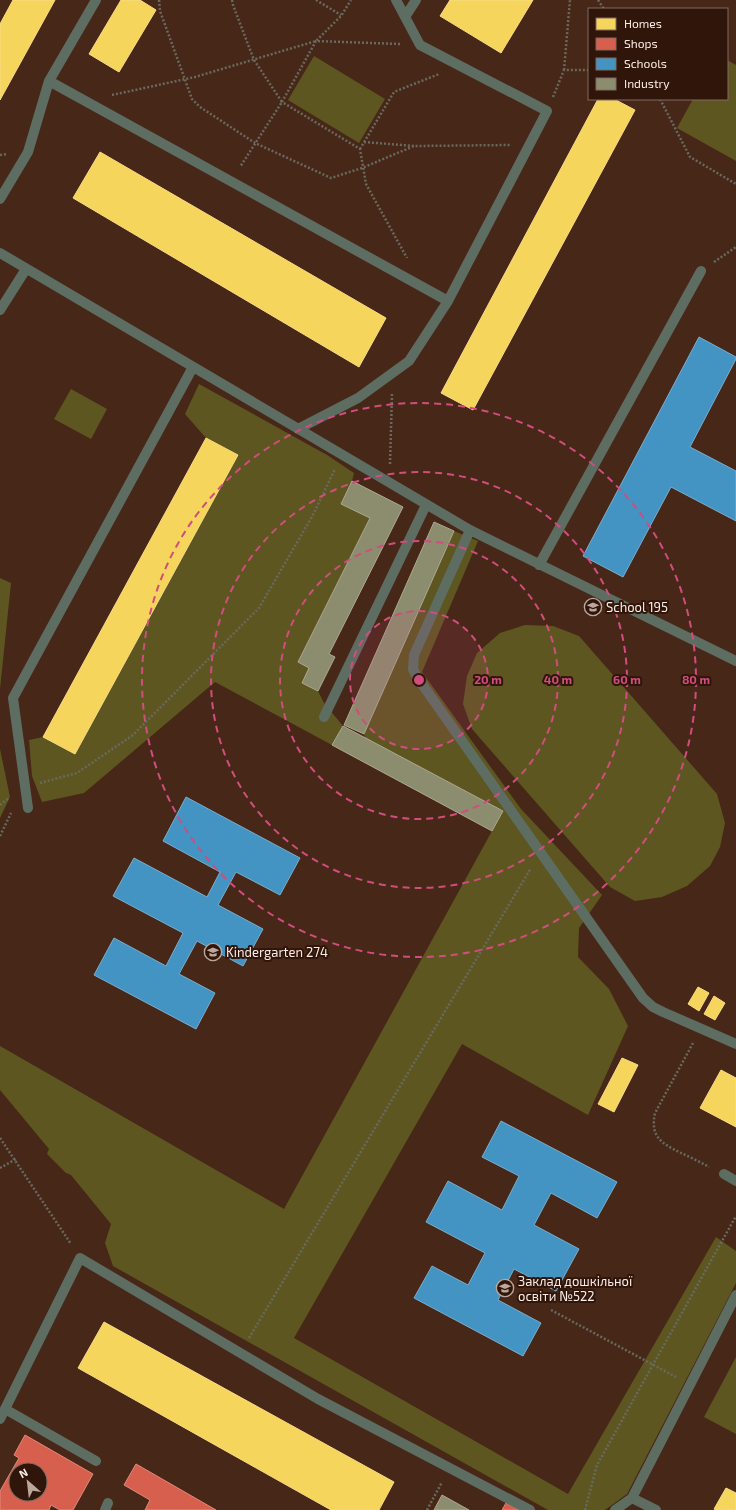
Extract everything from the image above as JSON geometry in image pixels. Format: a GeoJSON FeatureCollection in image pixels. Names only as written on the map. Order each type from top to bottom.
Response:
{"type":"FeatureCollection","features":[{"type":"Feature","properties":{"kind":"lane"},"geometry":{"type":"LineString","coordinates":[[0,199],[28,152],[49,81],[96,0]]}},
{"type":"Feature","properties":{"kind":"lane"},"geometry":{"type":"LineString","coordinates":[[298,429],[358,398],[409,361],[448,301],[547,111],[420,45],[396,0]]}},
{"type":"Feature","properties":{"kind":"lane"},"geometry":{"type":"LineString","coordinates":[[405,17],[416,0]]}},
{"type":"Feature","properties":{"kind":"lane"},"geometry":{"type":"LineString","coordinates":[[49,81],[448,301]]}},
{"type":"Feature","properties":{"kind":"lane"},"geometry":{"type":"LineString","coordinates":[[0,253],[470,530],[736,661]]}},
{"type":"Feature","properties":{"kind":"lane"},"geometry":{"type":"LineString","coordinates":[[0,310],[26,269]]}},
{"type":"Feature","properties":{"kind":"lane"},"geometry":{"type":"LineString","coordinates":[[539,565],[701,271]]}},
{"type":"Feature","properties":{"kind":"lane"},"geometry":{"type":"LineString","coordinates":[[28,808],[13,698],[193,367]]}},
{"type":"Feature","properties":{"kind":"lane"},"geometry":{"type":"LineString","coordinates":[[324,718],[426,505]]}},
{"type":"Feature","properties":{"kind":"lane"},"geometry":{"type":"LineString","coordinates":[[470,530],[414,655],[413,669],[417,677],[643,998],[658,1010],[700,1030],[736,1044]]}},
{"type":"Feature","properties":{"kind":"lane"},"geometry":{"type":"LineString","coordinates":[[724,1174],[736,1181]]}},
{"type":"Feature","properties":{"kind":"lane"},"geometry":{"type":"LineString","coordinates":[[0,1419],[80,1258],[318,1399],[530,1510]]}},
{"type":"Feature","properties":{"kind":"lane"},"geometry":{"type":"LineString","coordinates":[[615,1510],[632,1498],[736,1295]]}},
{"type":"Feature","properties":{"kind":"lane"},"geometry":{"type":"LineString","coordinates":[[5,1409],[96,1461]]}},
{"type":"Feature","properties":{"kind":"lane"},"geometry":{"type":"LineString","coordinates":[[632,1498],[656,1510]]}},
{"type":"Feature","properties":{"kind":"path"},"geometry":{"type":"LineString","coordinates":[[159,0],[160,10],[192,99],[200,107],[256,143],[331,178],[362,168],[414,146]]}},
{"type":"Feature","properties":{"kind":"path"},"geometry":{"type":"LineString","coordinates":[[232,0],[254,60],[282,102],[360,149]]}},
{"type":"Feature","properties":{"kind":"path"},"geometry":{"type":"LineString","coordinates":[[316,0],[341,16]]}},
{"type":"Feature","properties":{"kind":"path"},"geometry":{"type":"LineString","coordinates":[[231,181],[282,102],[316,41],[341,16],[351,0]]}},
{"type":"Feature","properties":{"kind":"path"},"geometry":{"type":"LineString","coordinates":[[547,111],[564,70],[570,0]]}},
{"type":"Feature","properties":{"kind":"path"},"geometry":{"type":"LineString","coordinates":[[86,101],[184,80],[316,41],[420,45]]}},
{"type":"Feature","properties":{"kind":"path"},"geometry":{"type":"LineString","coordinates":[[408,259],[366,184],[362,168],[360,149],[394,92],[461,66]]}},
{"type":"Feature","properties":{"kind":"path"},"geometry":{"type":"LineString","coordinates":[[564,70],[588,70]]}},
{"type":"Feature","properties":{"kind":"path"},"geometry":{"type":"LineString","coordinates":[[661,100],[690,157],[736,184]]}},
{"type":"Feature","properties":{"kind":"path"},"geometry":{"type":"LineString","coordinates":[[364,142],[414,146],[530,145]]}},
{"type":"Feature","properties":{"kind":"path"},"geometry":{"type":"LineString","coordinates":[[701,271],[736,247]]}},
{"type":"Feature","properties":{"kind":"path"},"geometry":{"type":"LineString","coordinates":[[390,483],[392,373]]}},
{"type":"Feature","properties":{"kind":"path"},"geometry":{"type":"LineString","coordinates":[[0,805],[25,788],[77,773],[132,735],[259,608],[313,515],[342,454]]}},
{"type":"Feature","properties":{"kind":"path"},"geometry":{"type":"LineString","coordinates":[[240,1352],[541,852]]}},
{"type":"Feature","properties":{"kind":"path"},"geometry":{"type":"LineString","coordinates":[[700,1030],[655,1113],[653,1123],[655,1134],[662,1143],[724,1174]]}},
{"type":"Feature","properties":{"kind":"path"},"geometry":{"type":"LineString","coordinates":[[0,1138],[16,1159],[80,1258]]}},
{"type":"Feature","properties":{"kind":"path"},"geometry":{"type":"LineString","coordinates":[[0,1168],[16,1159]]}},
{"type":"Feature","properties":{"kind":"path"},"geometry":{"type":"LineString","coordinates":[[585,1510],[597,1465],[652,1364],[736,1216]]}},
{"type":"Feature","properties":{"kind":"path"},"geometry":{"type":"LineString","coordinates":[[551,1310],[690,1384]]}},
{"type":"Feature","properties":{"kind":"path"},"geometry":{"type":"LineString","coordinates":[[427,1510],[449,1468]]}},
{"type":"Feature","properties":{"kind":"shaded area"},"geometry":{"type":"Polygon","coordinates":[[[314,56],[385,99],[359,143],[288,100],[314,56]]]}},
{"type":"Feature","properties":{"kind":"shaded area"},"geometry":{"type":"Polygon","coordinates":[[[728,61],[736,65],[736,161],[677,128],[692,100],[728,100],[728,61]]]}},
{"type":"Feature","properties":{"kind":"shaded area"},"geometry":{"type":"Polygon","coordinates":[[[199,384],[327,455],[354,473],[352,481],[341,504],[370,518],[298,662],[309,668],[302,683],[318,691],[324,703],[343,726],[332,745],[215,682],[84,793],[42,802],[32,776],[29,740],[43,737],[75,754],[238,455],[206,438],[185,414],[199,384]]]}},
{"type":"Feature","properties":{"kind":"shaded area"},"geometry":{"type":"Polygon","coordinates":[[[71,389],[107,409],[91,439],[54,419],[71,389]]]}},
{"type":"Feature","properties":{"kind":"shaded area"},"geometry":{"type":"Polygon","coordinates":[[[454,531],[478,541],[422,672],[521,809],[602,895],[579,928],[578,957],[609,989],[628,1026],[588,1115],[462,1044],[294,1338],[568,1494],[716,1237],[736,1251],[736,1283],[627,1494],[605,1510],[548,1510],[113,1266],[105,1243],[111,1224],[71,1175],[66,1173],[47,1154],[49,1149],[0,1090],[0,1046],[284,1209],[503,811],[365,738],[364,734],[454,531]]]}},
{"type":"Feature","properties":{"kind":"shaded area"},"geometry":{"type":"Polygon","coordinates":[[[0,578],[11,583],[0,689],[0,578]]]}},
{"type":"Feature","properties":{"kind":"shaded area"},"geometry":{"type":"Polygon","coordinates":[[[525,625],[553,626],[579,636],[717,794],[725,823],[720,847],[710,866],[687,886],[662,897],[635,901],[610,887],[472,729],[463,704],[467,676],[477,653],[500,633],[525,625]]]}},
{"type":"Feature","properties":{"kind":"shaded area"},"geometry":{"type":"Polygon","coordinates":[[[0,749],[10,797],[0,818],[0,749]]]}},
{"type":"Feature","properties":{"kind":"shaded area"},"geometry":{"type":"Polygon","coordinates":[[[736,1357],[736,1434],[704,1417],[736,1357]]]}},
{"type":"Feature","properties":{"kind":"building: Homes"},"geometry":{"type":"Polygon","coordinates":[[[13,0],[55,0],[0,100],[0,24],[13,0]]]}},
{"type":"Feature","properties":{"kind":"building: Homes"},"geometry":{"type":"Polygon","coordinates":[[[121,0],[140,0],[156,10],[119,72],[89,54],[121,0]]]}},
{"type":"Feature","properties":{"kind":"building: Homes"},"geometry":{"type":"Polygon","coordinates":[[[450,0],[533,0],[501,53],[440,16],[450,0]]]}},
{"type":"Feature","properties":{"kind":"building: Homes"},"geometry":{"type":"Polygon","coordinates":[[[597,100],[616,100],[635,110],[473,410],[441,393],[597,100]]]}},
{"type":"Feature","properties":{"kind":"building: Homes"},"geometry":{"type":"Polygon","coordinates":[[[100,152],[386,318],[359,367],[73,198],[100,152]]]}},
{"type":"Feature","properties":{"kind":"building: Homes"},"geometry":{"type":"Polygon","coordinates":[[[206,438],[238,455],[75,754],[43,737],[206,438]]]}},
{"type":"Feature","properties":{"kind":"building: Homes"},"geometry":{"type":"Polygon","coordinates":[[[698,987],[709,993],[699,1011],[688,1004],[698,987]]]}},
{"type":"Feature","properties":{"kind":"building: Homes"},"geometry":{"type":"Polygon","coordinates":[[[714,996],[725,1003],[715,1020],[704,1014],[714,996]]]}},
{"type":"Feature","properties":{"kind":"building: Homes"},"geometry":{"type":"Polygon","coordinates":[[[622,1058],[638,1065],[614,1112],[598,1104],[622,1058]]]}},
{"type":"Feature","properties":{"kind":"building: Homes"},"geometry":{"type":"Polygon","coordinates":[[[721,1070],[736,1078],[736,1127],[700,1108],[721,1070]]]}},
{"type":"Feature","properties":{"kind":"building: Homes"},"geometry":{"type":"Polygon","coordinates":[[[104,1322],[394,1482],[379,1510],[331,1510],[78,1368],[104,1322]]]}},
{"type":"Feature","properties":{"kind":"building: Homes"},"geometry":{"type":"Polygon","coordinates":[[[726,1488],[736,1493],[736,1510],[714,1509],[726,1488]]]}},
{"type":"Feature","properties":{"kind":"building: Shops"},"geometry":{"type":"Polygon","coordinates":[[[25,1435],[93,1474],[73,1510],[60,1510],[51,1505],[49,1510],[0,1510],[0,1491],[8,1477],[8,1502],[48,1502],[48,1462],[17,1462],[19,1458],[14,1455],[25,1435]]]}},
{"type":"Feature","properties":{"kind":"building: Shops"},"geometry":{"type":"Polygon","coordinates":[[[136,1464],[216,1510],[145,1510],[150,1500],[124,1485],[136,1464]]]}},
{"type":"Feature","properties":{"kind":"building: Shops"},"geometry":{"type":"Polygon","coordinates":[[[506,1503],[520,1510],[502,1510],[506,1503]]]}},
{"type":"Feature","properties":{"kind":"building: Schools"},"geometry":{"type":"Polygon","coordinates":[[[699,337],[736,357],[690,447],[736,471],[736,521],[671,487],[623,577],[583,556],[699,337]]]}},
{"type":"Feature","properties":{"kind":"building: Schools"},"geometry":{"type":"Polygon","coordinates":[[[186,797],[300,858],[280,895],[236,872],[218,905],[263,929],[243,966],[197,941],[179,974],[215,993],[196,1029],[94,975],[114,938],[166,966],[183,933],[113,896],[134,858],[207,897],[220,872],[163,841],[186,797]]]}},
{"type":"Feature","properties":{"kind":"building: Schools"},"geometry":{"type":"Polygon","coordinates":[[[501,1121],[617,1182],[597,1218],[551,1193],[534,1225],[579,1249],[556,1291],[514,1269],[498,1300],[541,1323],[523,1356],[414,1298],[432,1266],[468,1285],[485,1253],[426,1222],[448,1181],[502,1210],[519,1176],[482,1157],[501,1121]]]}},
{"type":"Feature","properties":{"kind":"building: Industry"},"geometry":{"type":"Polygon","coordinates":[[[352,481],[403,507],[329,654],[335,657],[318,691],[302,683],[309,668],[298,662],[370,518],[341,504],[352,481]]]}},
{"type":"Feature","properties":{"kind":"building: Industry"},"geometry":{"type":"Polygon","coordinates":[[[434,522],[454,531],[364,734],[344,725],[434,522]]]}},
{"type":"Feature","properties":{"kind":"building: Industry"},"geometry":{"type":"Polygon","coordinates":[[[343,726],[503,811],[492,831],[332,745],[343,726]]]}},
{"type":"Feature","properties":{"kind":"building: Industry"},"geometry":{"type":"Polygon","coordinates":[[[442,1495],[469,1510],[434,1510],[442,1495]]]}},
{"type":"Feature","properties":{"kind":"place","name":"School 195"},"geometry":{"type":"Point","coordinates":[593,607]}},
{"type":"Feature","properties":{"kind":"place","name":"Kindergarten 274"},"geometry":{"type":"Point","coordinates":[213,952]}},
{"type":"Feature","properties":{"kind":"place","name":"Заклад дошкільної освіти №522"},"geometry":{"type":"Point","coordinates":[505,1288]}}]}
